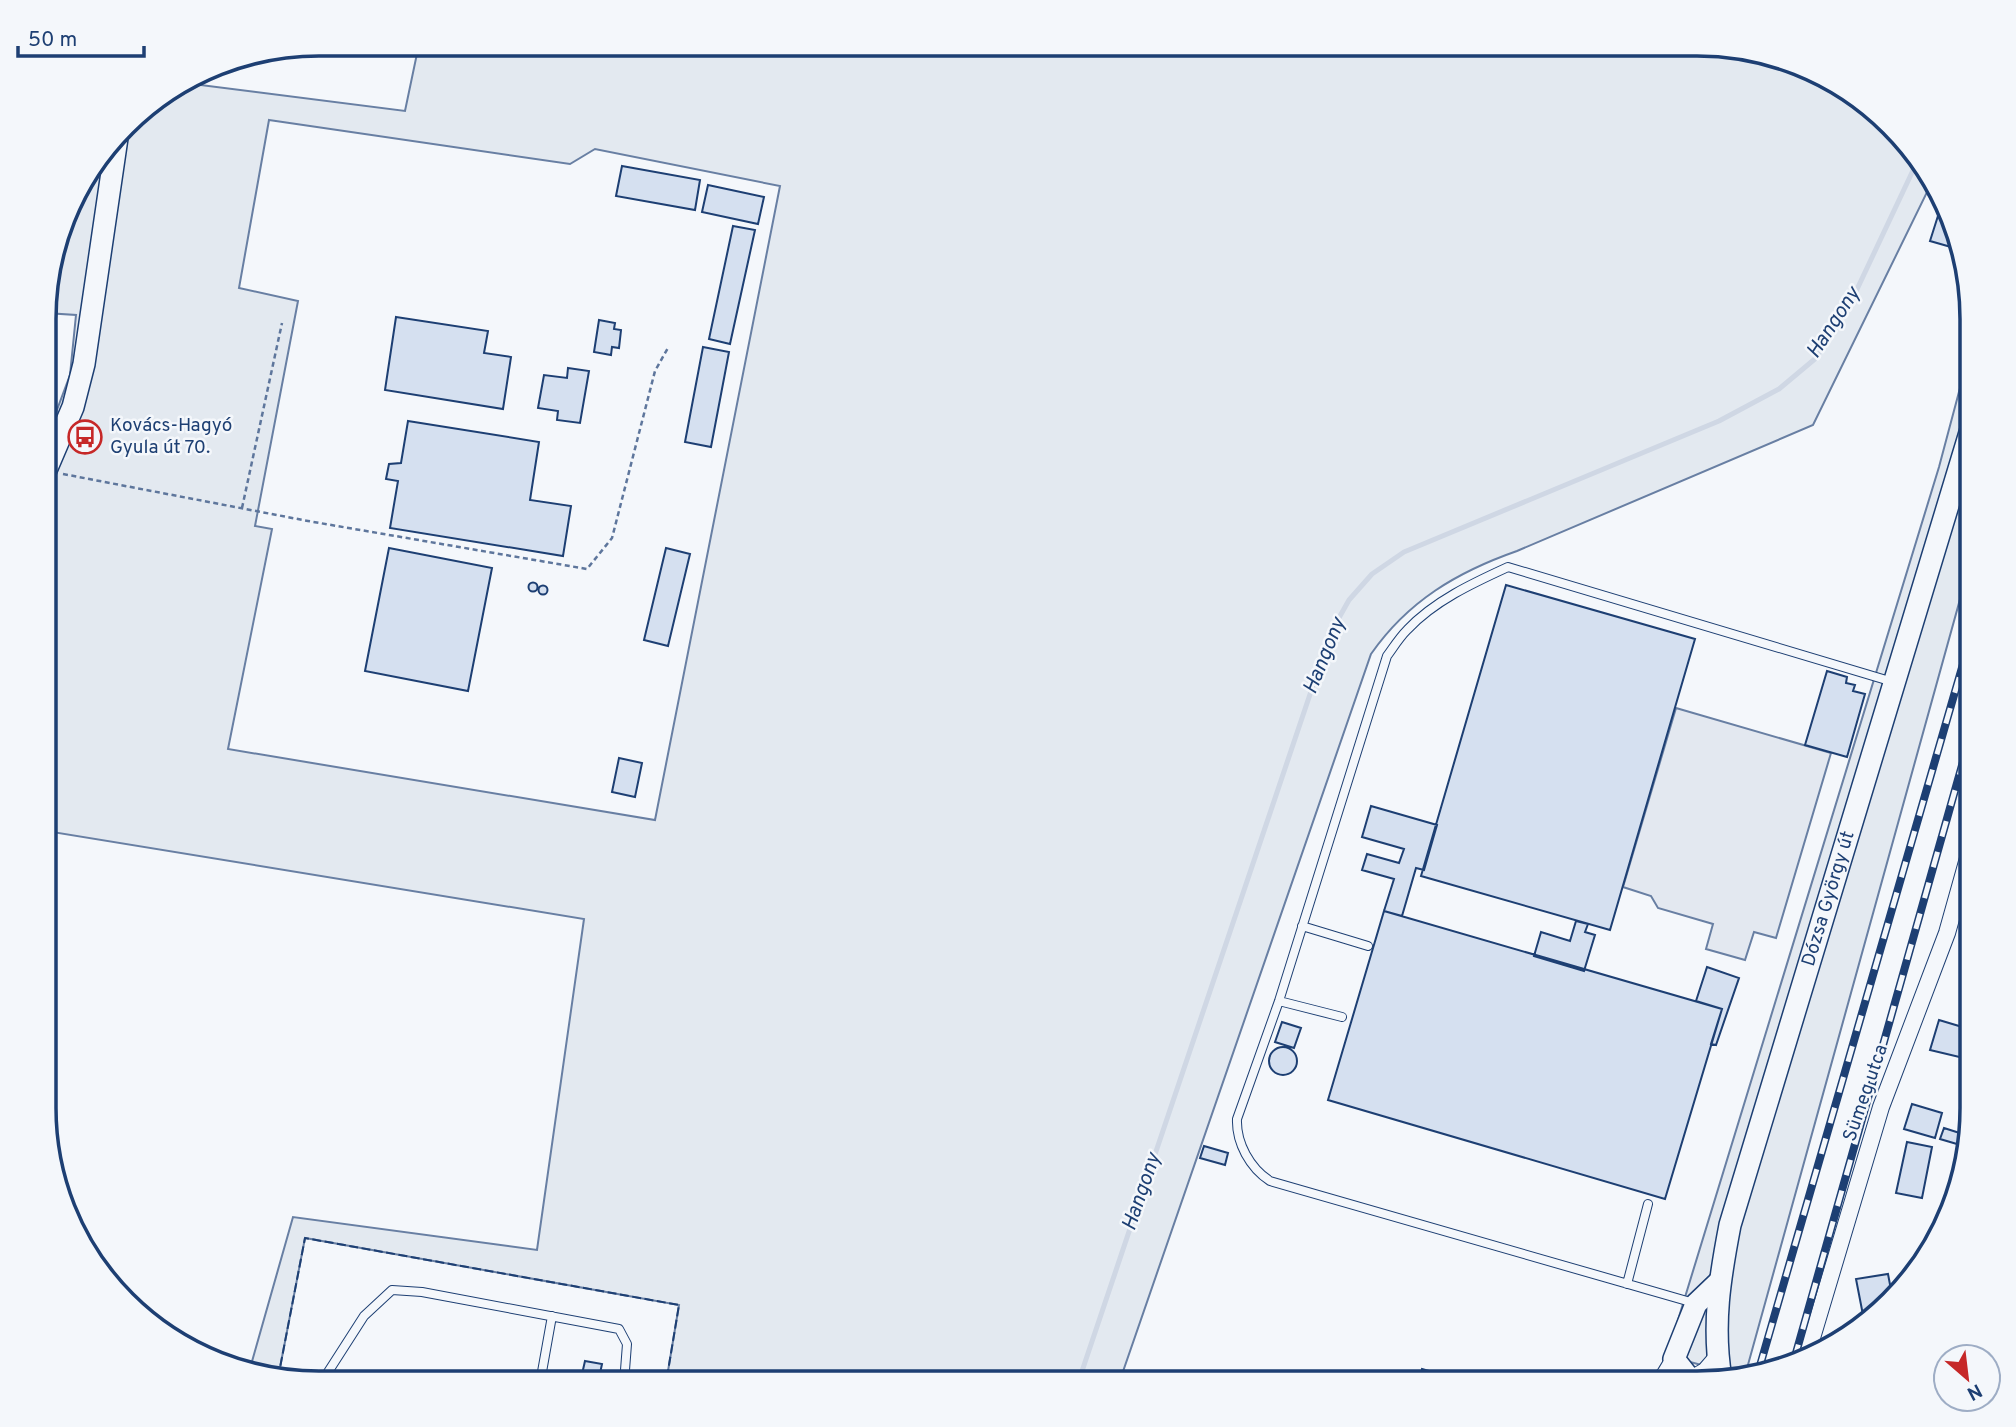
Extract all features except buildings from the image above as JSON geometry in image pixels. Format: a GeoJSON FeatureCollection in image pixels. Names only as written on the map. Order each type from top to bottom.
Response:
{"type":"FeatureCollection","features":[{"type":"Feature","properties":{"kind":"main road"},"geometry":{"type":"LineString","coordinates":[[56,462],[84,364],[115,153]]}},
{"type":"Feature","properties":{"kind":"main road","name":"Dózsa György út"},"geometry":{"type":"LineString","coordinates":[[1720,1367],[1716,1316],[1719,1282],[1730,1225],[1960,465]]}},
{"type":"Feature","properties":{"kind":"main road"},"geometry":{"type":"LineString","coordinates":[[1682,1371],[1674,1359],[1696,1304],[1719,1282]]}},
{"type":"Feature","properties":{"kind":"street","name":"Sümeg utca"},"geometry":{"type":"LineString","coordinates":[[1810,1346],[1881,1107],[1947,933],[1960,887]]}},
{"type":"Feature","properties":{"kind":"street"},"geometry":{"type":"LineString","coordinates":[[1667,1371],[1674,1359]]}},
{"type":"Feature","properties":{"kind":"lane"},"geometry":{"type":"LineString","coordinates":[[1696,1304],[1270,1181],[1255,1167],[1241,1144],[1237,1119],[1279,1001],[1387,656],[1407,630],[1440,603],[1473,583],[1508,567],[1893,682]]}},
{"type":"Feature","properties":{"kind":"lane"},"geometry":{"type":"LineString","coordinates":[[1302,926],[1368,946]]}},
{"type":"Feature","properties":{"kind":"lane"},"geometry":{"type":"LineString","coordinates":[[1279,1001],[1342,1017]]}},
{"type":"Feature","properties":{"kind":"lane"},"geometry":{"type":"LineString","coordinates":[[1627,1284],[1648,1204]]}},
{"type":"Feature","properties":{"kind":"lane"},"geometry":{"type":"LineString","coordinates":[[329,1371],[364,1316],[392,1290],[422,1292],[618,1329],[627,1344],[625,1371]]}},
{"type":"Feature","properties":{"kind":"lane"},"geometry":{"type":"LineString","coordinates":[[542,1371],[552,1316]]}},
{"type":"Feature","properties":{"kind":"path"},"geometry":{"type":"LineString","coordinates":[[242,508],[282,323]]}},
{"type":"Feature","properties":{"kind":"path"},"geometry":{"type":"LineString","coordinates":[[56,473],[587,569],[611,538],[656,371],[669,346]]}},
{"type":"Feature","properties":{"kind":"shaded area"},"geometry":{"type":"Polygon","coordinates":[[[416,56],[1731,58],[1798,76],[1843,100],[1870,121],[1895,146],[1927,192],[1813,425],[1474,568],[1435,590],[1401,618],[1371,654],[1123,1371],[668,1371],[679,1305],[305,1238],[280,1368],[252,1362],[293,1217],[537,1250],[584,919],[56,833],[56,412],[70,375],[76,315],[56,314],[61,268],[76,218],[110,159],[133,133],[159,110],[199,85],[405,111],[416,56]],[[269,120],[239,288],[298,301],[255,526],[272,529],[228,749],[655,820],[780,186],[595,149],[570,164],[269,120]]]}},
{"type":"Feature","properties":{"kind":"shaded area"},"geometry":{"type":"Polygon","coordinates":[[[1960,388],[1960,599],[1748,1366],[1719,1370],[1667,1356],[1939,467],[1960,388]]]}},
{"type":"Feature","properties":{"kind":"shaded area"},"geometry":{"type":"Polygon","coordinates":[[[1676,708],[1831,753],[1776,938],[1754,932],[1745,960],[1706,949],[1713,924],[1658,908],[1651,896],[1623,887],[1676,708]]]}},
{"type":"Feature","properties":{"kind":"waterway","name":"Hangony"},"geometry":{"type":"LineString","coordinates":[[1082,1371],[1331,632],[1349,600],[1372,574],[1404,552],[1719,421],[1779,389],[1816,358],[1851,302],[1913,169]]}},
{"type":"Feature","properties":{"kind":"railway"},"geometry":{"type":"LineString","coordinates":[[1761,1363],[1960,674]]}},
{"type":"Feature","properties":{"kind":"railway"},"geometry":{"type":"LineString","coordinates":[[1796,1352],[1960,772]]}},
{"type":"Feature","properties":{"kind":"fence"},"geometry":{"type":"LineString","coordinates":[[280,1368],[305,1238],[679,1305],[668,1371]]}},
{"type":"Feature","properties":{"kind":"place","name":"Kovács-Hagyó Gyula út 70."},"geometry":{"type":"Point","coordinates":[85,437]}}]}
